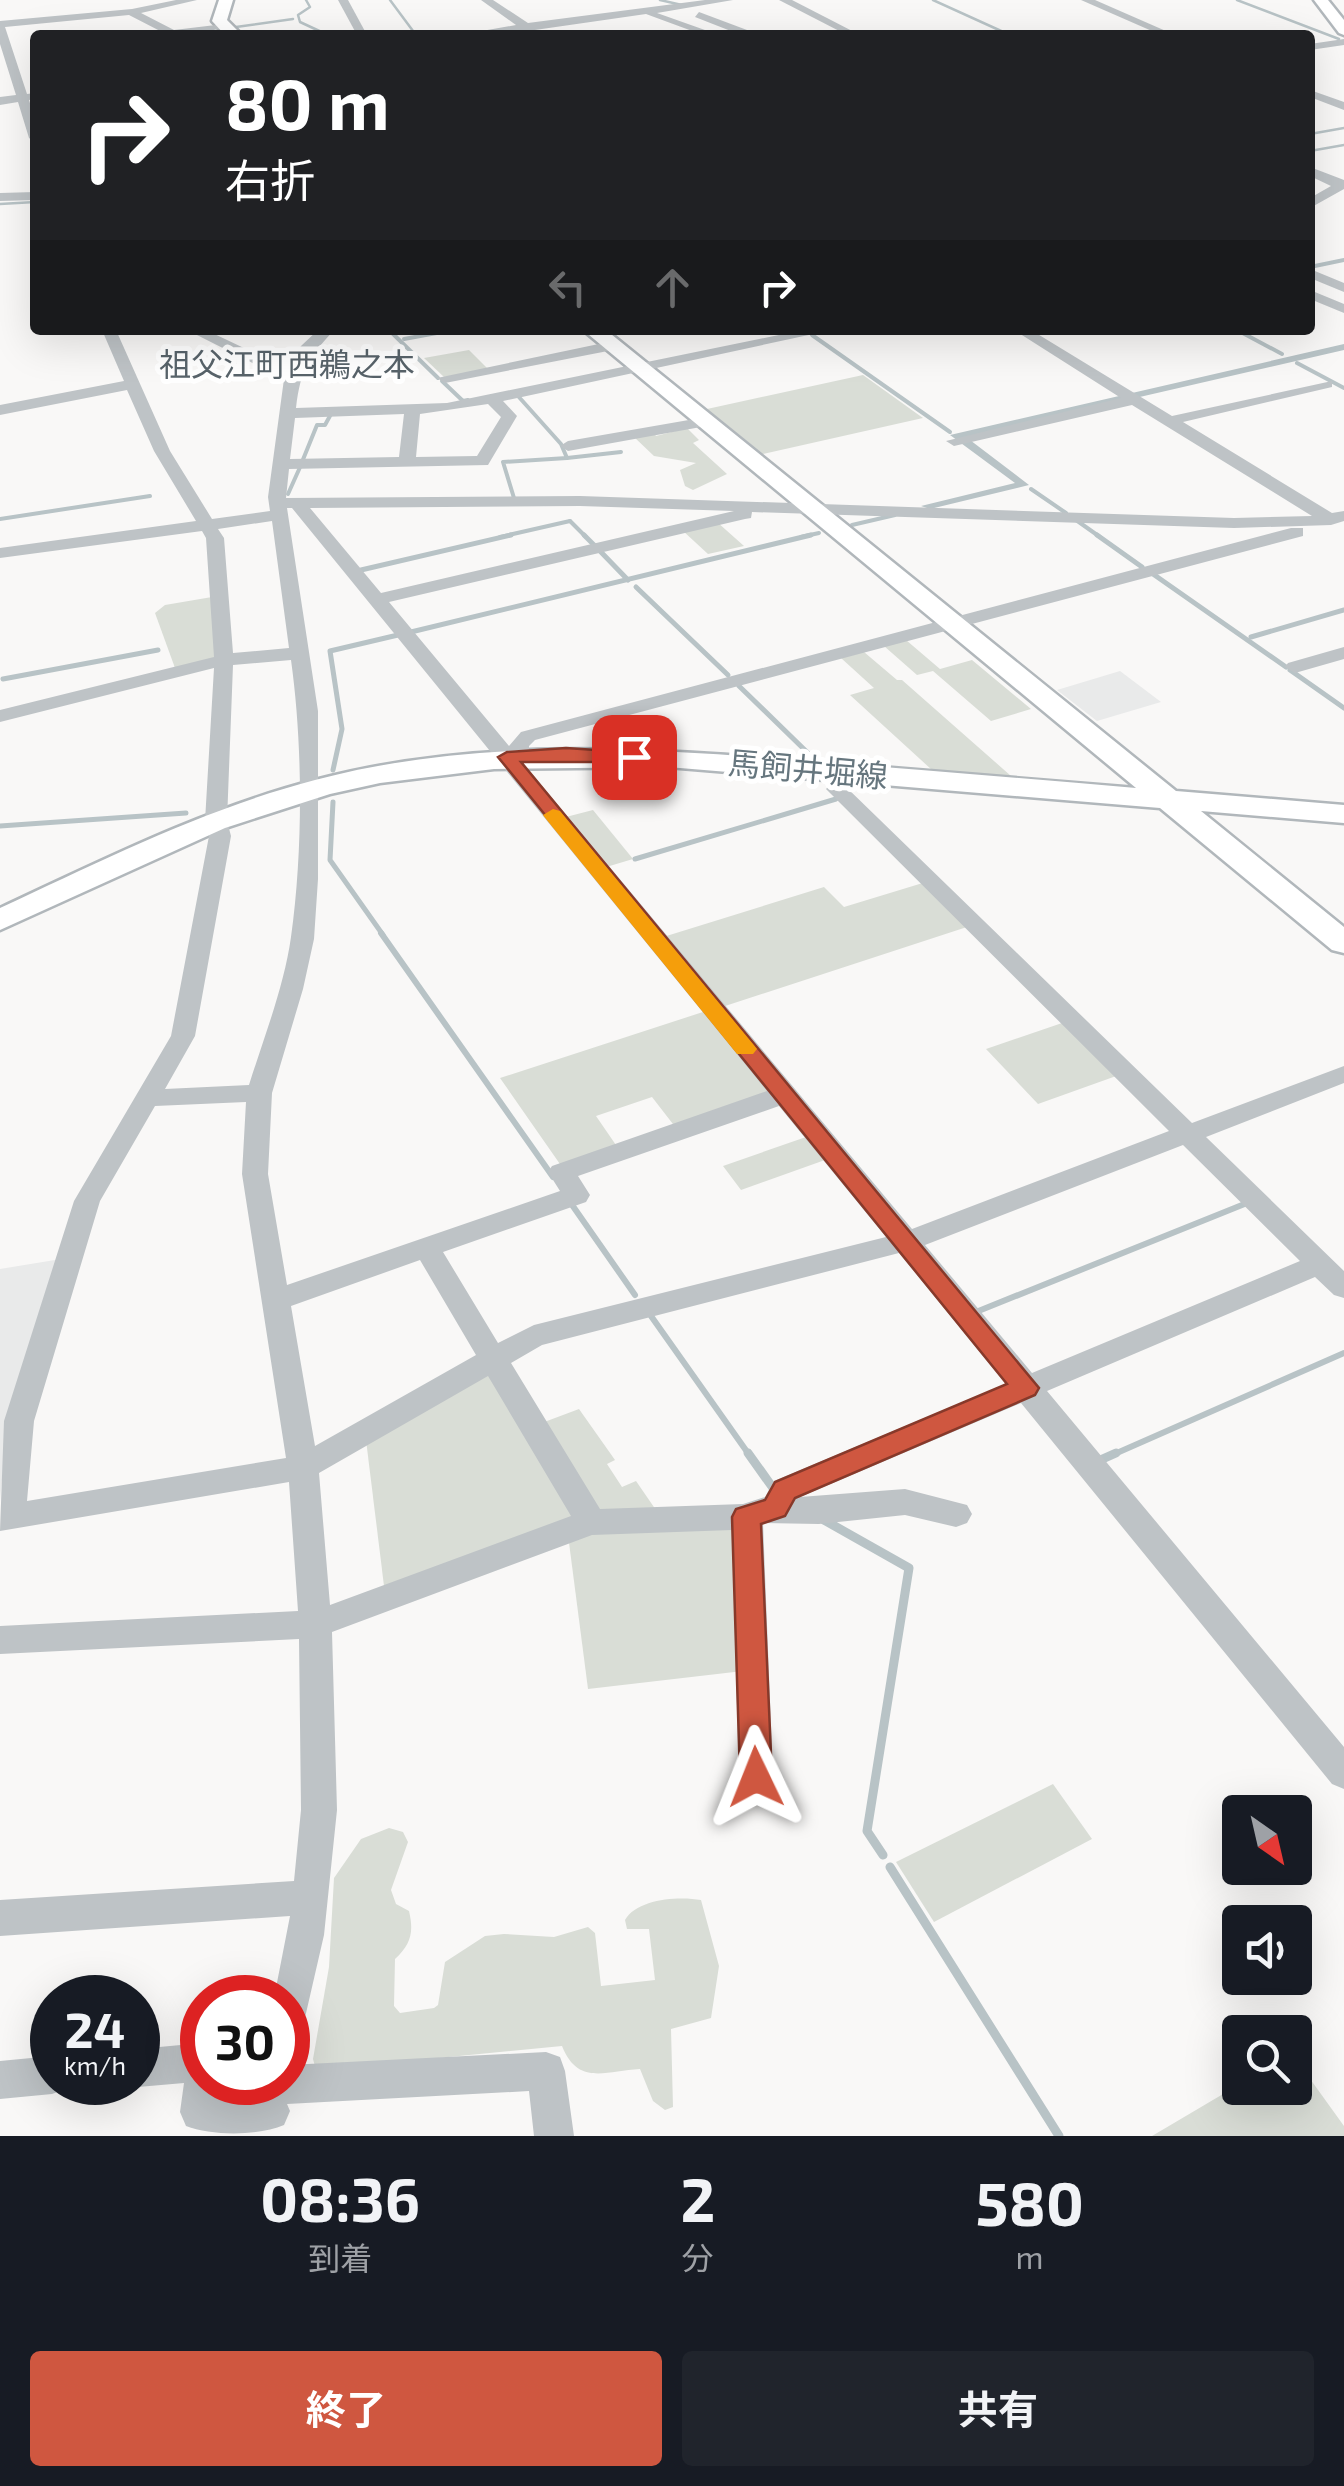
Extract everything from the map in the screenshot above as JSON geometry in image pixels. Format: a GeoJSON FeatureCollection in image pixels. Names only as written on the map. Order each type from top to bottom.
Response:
{"type":"FeatureCollection","features":[{"type":"Feature","properties":{"kind":"street"},"geometry":{"type":"LineString","coordinates":[[0,101],[29,97],[0,25],[132,12],[192,0]]}},
{"type":"Feature","properties":{"kind":"street"},"geometry":{"type":"LineString","coordinates":[[226,0],[220,12],[228,30]]}},
{"type":"Feature","properties":{"kind":"street"},"geometry":{"type":"LineString","coordinates":[[343,0],[359,30]]}},
{"type":"Feature","properties":{"kind":"street"},"geometry":{"type":"LineString","coordinates":[[486,0],[518,30]]}},
{"type":"Feature","properties":{"kind":"street"},"geometry":{"type":"LineString","coordinates":[[608,0],[675,7],[728,0]]}},
{"type":"Feature","properties":{"kind":"street"},"geometry":{"type":"LineString","coordinates":[[784,0],[845,30]]}},
{"type":"Feature","properties":{"kind":"street"},"geometry":{"type":"LineString","coordinates":[[1086,0],[1158,30]]}},
{"type":"Feature","properties":{"kind":"street"},"geometry":{"type":"LineString","coordinates":[[1321,0],[1344,30]]}},
{"type":"Feature","properties":{"kind":"street"},"geometry":{"type":"LineString","coordinates":[[49,6],[119,4],[166,30]]}},
{"type":"Feature","properties":{"kind":"street"},"geometry":{"type":"LineString","coordinates":[[525,30],[648,6],[703,30]]}},
{"type":"Feature","properties":{"kind":"street"},"geometry":{"type":"LineString","coordinates":[[33,7],[44,30]]}},
{"type":"Feature","properties":{"kind":"street"},"geometry":{"type":"LineString","coordinates":[[675,7],[737,30]]}},
{"type":"Feature","properties":{"kind":"street"},"geometry":{"type":"LineString","coordinates":[[580,20],[592,28]]}},
{"type":"Feature","properties":{"kind":"street"},"geometry":{"type":"LineString","coordinates":[[1315,46],[1344,42]]}},
{"type":"Feature","properties":{"kind":"street"},"geometry":{"type":"LineString","coordinates":[[1315,94],[1344,106]]}},
{"type":"Feature","properties":{"kind":"street"},"geometry":{"type":"LineString","coordinates":[[1315,174],[1342,184]]}},
{"type":"Feature","properties":{"kind":"street"},"geometry":{"type":"LineString","coordinates":[[1315,201],[1342,184]]}},
{"type":"Feature","properties":{"kind":"street"},"geometry":{"type":"LineString","coordinates":[[0,196],[30,196]]}},
{"type":"Feature","properties":{"kind":"street"},"geometry":{"type":"LineString","coordinates":[[1315,271],[1327,268]]}},
{"type":"Feature","properties":{"kind":"street"},"geometry":{"type":"LineString","coordinates":[[1315,274],[1344,288]]}},
{"type":"Feature","properties":{"kind":"street"},"geometry":{"type":"LineString","coordinates":[[1315,296],[1344,309]]}},
{"type":"Feature","properties":{"kind":"street"},"geometry":{"type":"LineString","coordinates":[[110,335],[162,451],[215,538],[224,660],[216,822],[220,836],[183,1036],[87,1201],[19,1421],[8,1522],[303,1467],[534,1336],[905,1242],[1344,1074]]}},
{"type":"Feature","properties":{"kind":"street"},"geometry":{"type":"LineString","coordinates":[[204,335],[292,377]]}},
{"type":"Feature","properties":{"kind":"street"},"geometry":{"type":"LineString","coordinates":[[321,335],[306,349],[292,377],[284,464],[276,497],[377,599],[512,748],[783,1095],[1344,1772]]}},
{"type":"Feature","properties":{"kind":"street"},"geometry":{"type":"LineString","coordinates":[[599,335],[1344,943]]}},
{"type":"Feature","properties":{"kind":"street"},"geometry":{"type":"LineString","coordinates":[[288,412],[446,408],[801,335]]}},
{"type":"Feature","properties":{"kind":"street"},"geometry":{"type":"LineString","coordinates":[[1029,335],[1339,521]]}},
{"type":"Feature","properties":{"kind":"street"},"geometry":{"type":"LineString","coordinates":[[446,378],[613,346]]}},
{"type":"Feature","properties":{"kind":"street"},"geometry":{"type":"LineString","coordinates":[[0,410],[133,384]]}},
{"type":"Feature","properties":{"kind":"street"},"geometry":{"type":"LineString","coordinates":[[1170,421],[1326,384]]}},
{"type":"Feature","properties":{"kind":"street"},"geometry":{"type":"LineString","coordinates":[[959,440],[1131,397]]}},
{"type":"Feature","properties":{"kind":"street"},"geometry":{"type":"LineString","coordinates":[[284,464],[482,460],[509,416],[492,398]]}},
{"type":"Feature","properties":{"kind":"street"},"geometry":{"type":"LineString","coordinates":[[406,460],[413,409]]}},
{"type":"Feature","properties":{"kind":"street"},"geometry":{"type":"LineString","coordinates":[[568,446],[706,422]]}},
{"type":"Feature","properties":{"kind":"street"},"geometry":{"type":"LineString","coordinates":[[0,554],[208,525],[286,507],[580,501],[1234,523],[1339,521]]}},
{"type":"Feature","properties":{"kind":"street"},"geometry":{"type":"LineString","coordinates":[[377,599],[779,506]]}},
{"type":"Feature","properties":{"kind":"street"},"geometry":{"type":"LineString","coordinates":[[286,507],[308,711],[302,939],[259,1094],[254,1174],[303,1467],[315,1624],[319,1810],[311,1896],[297,1975]]}},
{"type":"Feature","properties":{"kind":"street"},"geometry":{"type":"LineString","coordinates":[[512,748],[952,623],[1339,521]]}},
{"type":"Feature","properties":{"kind":"street"},"geometry":{"type":"LineString","coordinates":[[0,716],[224,660],[301,652]]}},
{"type":"Feature","properties":{"kind":"street"},"geometry":{"type":"LineString","coordinates":[[1295,667],[1344,653]]}},
{"type":"Feature","properties":{"kind":"street","name":"馬飼井堀線"},"geometry":{"type":"LineString","coordinates":[[0,920],[216,822],[307,791],[512,748],[668,758],[841,780],[1344,814]]}},
{"type":"Feature","properties":{"kind":"street"},"geometry":{"type":"LineString","coordinates":[[987,920],[841,780],[837,789],[1344,1288]]}},
{"type":"Feature","properties":{"kind":"street"},"geometry":{"type":"LineString","coordinates":[[150,1098],[259,1094]]}},
{"type":"Feature","properties":{"kind":"street"},"geometry":{"type":"LineString","coordinates":[[273,1301],[577,1196],[561,1172],[783,1095]]}},
{"type":"Feature","properties":{"kind":"street"},"geometry":{"type":"LineString","coordinates":[[427,1248],[591,1522]]}},
{"type":"Feature","properties":{"kind":"street"},"geometry":{"type":"LineString","coordinates":[[756,1777],[761,1513],[785,1490],[1319,1264]]}},
{"type":"Feature","properties":{"kind":"street"},"geometry":{"type":"LineString","coordinates":[[0,1640],[315,1624],[591,1522],[818,1511],[904,1502],[956,1514]]}},
{"type":"Feature","properties":{"kind":"street"},"geometry":{"type":"LineString","coordinates":[[0,1918],[311,1896]]}},
{"type":"Feature","properties":{"kind":"street"},"geometry":{"type":"LineString","coordinates":[[310,2099],[546,2071],[554,2136]]}},
{"type":"Feature","properties":{"kind":"street"},"geometry":{"type":"LineString","coordinates":[[0,2080],[30,2077]]}},
{"type":"Feature","properties":{"kind":"street"},"geometry":{"type":"LineString","coordinates":[[201,2105],[200,2112],[262,2105]]}},
{"type":"Feature","properties":{"kind":"shaded area"},"geometry":{"type":"Polygon","coordinates":[[[1344,344],[1344,350],[966,437],[1029,485],[930,509],[921,506],[1015,483],[950,435],[1344,344]]]}},
{"type":"Feature","properties":{"kind":"shaded area"},"geometry":{"type":"Polygon","coordinates":[[[469,350],[488,369],[444,377],[424,358],[469,350]]]}},
{"type":"Feature","properties":{"kind":"shaded area"},"geometry":{"type":"Polygon","coordinates":[[[863,375],[923,418],[763,454],[707,409],[863,375]]]}},
{"type":"Feature","properties":{"kind":"shaded area"},"geometry":{"type":"Polygon","coordinates":[[[687,428],[699,440],[693,443],[727,474],[693,490],[685,486],[680,470],[696,463],[654,456],[633,436],[653,432],[656,436],[687,428]]]}},
{"type":"Feature","properties":{"kind":"shaded area"},"geometry":{"type":"Polygon","coordinates":[[[717,522],[744,546],[708,554],[682,530],[717,522]]]}},
{"type":"Feature","properties":{"kind":"shaded area"},"geometry":{"type":"Polygon","coordinates":[[[212,597],[217,657],[175,668],[155,613],[165,605],[212,597]]]}},
{"type":"Feature","properties":{"kind":"shaded area"},"geometry":{"type":"Polygon","coordinates":[[[906,640],[940,669],[972,660],[1031,709],[991,721],[933,671],[917,675],[884,646],[906,640]]]}},
{"type":"Feature","properties":{"kind":"shaded area"},"geometry":{"type":"Polygon","coordinates":[[[864,652],[902,680],[1011,776],[932,770],[850,695],[874,688],[841,658],[864,652]]]}},
{"type":"Feature","properties":{"kind":"shaded area"},"geometry":{"type":"Polygon","coordinates":[[[1120,671],[1161,702],[1097,721],[1057,690],[1120,671]]]}},
{"type":"Feature","properties":{"kind":"shaded area"},"geometry":{"type":"Polygon","coordinates":[[[593,810],[633,859],[603,868],[562,818],[593,810]]]}},
{"type":"Feature","properties":{"kind":"shaded area"},"geometry":{"type":"Polygon","coordinates":[[[926,882],[970,926],[719,1008],[660,938],[824,887],[844,907],[926,882]]]}},
{"type":"Feature","properties":{"kind":"shaded area"},"geometry":{"type":"Polygon","coordinates":[[[706,1011],[775,1094],[676,1128],[652,1097],[596,1116],[618,1148],[562,1167],[500,1078],[706,1011]]]}},
{"type":"Feature","properties":{"kind":"shaded area"},"geometry":{"type":"Polygon","coordinates":[[[1065,1022],[1119,1075],[1038,1104],[986,1049],[1065,1022]]]}},
{"type":"Feature","properties":{"kind":"shaded area"},"geometry":{"type":"Polygon","coordinates":[[[806,1137],[825,1160],[741,1190],[723,1166],[806,1137]]]}},
{"type":"Feature","properties":{"kind":"shaded area"},"geometry":{"type":"Polygon","coordinates":[[[61,1259],[7,1426],[0,1501],[0,1269],[61,1259]]]}},
{"type":"Feature","properties":{"kind":"shaded area"},"geometry":{"type":"Polygon","coordinates":[[[492,1367],[583,1515],[385,1594],[366,1440],[492,1367]]]}},
{"type":"Feature","properties":{"kind":"shaded area"},"geometry":{"type":"Polygon","coordinates":[[[579,1409],[615,1460],[607,1464],[622,1487],[636,1481],[658,1513],[595,1516],[539,1424],[579,1409]]]}},
{"type":"Feature","properties":{"kind":"shaded area"},"geometry":{"type":"Polygon","coordinates":[[[731,1525],[740,1532],[743,1671],[588,1689],[568,1535],[731,1525]]]}},
{"type":"Feature","properties":{"kind":"shaded area"},"geometry":{"type":"Polygon","coordinates":[[[1053,1784],[1092,1839],[934,1922],[896,1862],[1053,1784]]]}},
{"type":"Feature","properties":{"kind":"shaded area"},"geometry":{"type":"Polygon","coordinates":[[[389,1828],[403,1832],[408,1842],[391,1890],[396,1904],[409,1911],[411,1925],[408,1943],[395,1959],[394,2006],[400,2013],[438,2005],[445,1962],[485,1936],[554,1937],[588,1927],[595,1933],[601,1986],[655,1980],[649,1929],[627,1929],[625,1920],[648,1903],[681,1898],[701,1900],[719,1966],[711,2018],[671,2029],[673,2107],[665,2110],[653,2101],[640,2069],[584,2071],[576,2067],[562,2046],[316,2070],[313,2059],[329,1967],[334,1878],[361,1839],[389,1828]]]}},
{"type":"Feature","properties":{"kind":"shaded area"},"geometry":{"type":"Polygon","coordinates":[[[1312,2082],[1344,2126],[1344,2136],[1152,2136],[1222,2095],[1222,2105],[1312,2105],[1312,2082]]]}},
{"type":"Feature","properties":{"kind":"waterway"},"geometry":{"type":"LineString","coordinates":[[306,0],[310,7],[298,15],[300,22],[317,30]]}},
{"type":"Feature","properties":{"kind":"waterway"},"geometry":{"type":"LineString","coordinates":[[390,0],[412,30]]}},
{"type":"Feature","properties":{"kind":"waterway"},"geometry":{"type":"LineString","coordinates":[[660,0],[682,5]]}},
{"type":"Feature","properties":{"kind":"waterway"},"geometry":{"type":"LineString","coordinates":[[933,0],[999,30]]}},
{"type":"Feature","properties":{"kind":"waterway"},"geometry":{"type":"LineString","coordinates":[[1237,0],[1339,39]]}},
{"type":"Feature","properties":{"kind":"waterway"},"geometry":{"type":"LineString","coordinates":[[236,27],[293,19]]}},
{"type":"Feature","properties":{"kind":"waterway"},"geometry":{"type":"LineString","coordinates":[[1315,133],[1344,128]]}},
{"type":"Feature","properties":{"kind":"waterway"},"geometry":{"type":"LineString","coordinates":[[1315,150],[1344,145]]}},
{"type":"Feature","properties":{"kind":"waterway"},"geometry":{"type":"LineString","coordinates":[[0,204],[30,202]]}},
{"type":"Feature","properties":{"kind":"waterway"},"geometry":{"type":"LineString","coordinates":[[1315,266],[1344,260]]}},
{"type":"Feature","properties":{"kind":"waterway"},"geometry":{"type":"LineString","coordinates":[[394,335],[438,378]]}},
{"type":"Feature","properties":{"kind":"waterway"},"geometry":{"type":"LineString","coordinates":[[404,339],[426,335]]}},
{"type":"Feature","properties":{"kind":"waterway"},"geometry":{"type":"LineString","coordinates":[[812,335],[950,432]]}},
{"type":"Feature","properties":{"kind":"waterway"},"geometry":{"type":"LineString","coordinates":[[1246,335],[1282,354]]}},
{"type":"Feature","properties":{"kind":"waterway"},"geometry":{"type":"LineString","coordinates":[[1297,363],[1344,388]]}},
{"type":"Feature","properties":{"kind":"waterway"},"geometry":{"type":"LineString","coordinates":[[442,381],[463,401],[468,400]]}},
{"type":"Feature","properties":{"kind":"waterway"},"geometry":{"type":"LineString","coordinates":[[518,396],[561,444],[567,458]]}},
{"type":"Feature","properties":{"kind":"waterway"},"geometry":{"type":"LineString","coordinates":[[302,462],[317,425],[325,425],[331,414]]}},
{"type":"Feature","properties":{"kind":"waterway"},"geometry":{"type":"LineString","coordinates":[[567,458],[621,452]]}},
{"type":"Feature","properties":{"kind":"waterway"},"geometry":{"type":"LineString","coordinates":[[514,498],[503,462],[567,458]]}},
{"type":"Feature","properties":{"kind":"waterway"},"geometry":{"type":"LineString","coordinates":[[288,494],[301,465]]}},
{"type":"Feature","properties":{"kind":"waterway"},"geometry":{"type":"LineString","coordinates":[[1031,489],[1066,513]]}},
{"type":"Feature","properties":{"kind":"waterway"},"geometry":{"type":"LineString","coordinates":[[0,519],[150,496]]}},
{"type":"Feature","properties":{"kind":"waterway"},"geometry":{"type":"LineString","coordinates":[[852,525],[895,515]]}},
{"type":"Feature","properties":{"kind":"waterway"},"geometry":{"type":"LineString","coordinates":[[1076,520],[1100,537]]}},
{"type":"Feature","properties":{"kind":"waterway"},"geometry":{"type":"LineString","coordinates":[[500,537],[570,521],[595,546]]}},
{"type":"Feature","properties":{"kind":"waterway"},"geometry":{"type":"LineString","coordinates":[[801,537],[819,533]]}},
{"type":"Feature","properties":{"kind":"waterway"},"geometry":{"type":"LineString","coordinates":[[361,570],[511,535]]}},
{"type":"Feature","properties":{"kind":"waterway"},"geometry":{"type":"LineString","coordinates":[[628,579],[811,535]]}},
{"type":"Feature","properties":{"kind":"waterway"},"geometry":{"type":"LineString","coordinates":[[1097,535],[1142,567]]}},
{"type":"Feature","properties":{"kind":"waterway"},"geometry":{"type":"LineString","coordinates":[[599,550],[628,579]]}},
{"type":"Feature","properties":{"kind":"waterway"},"geometry":{"type":"LineString","coordinates":[[1153,574],[1286,667]]}},
{"type":"Feature","properties":{"kind":"waterway"},"geometry":{"type":"LineString","coordinates":[[411,632],[628,579]]}},
{"type":"Feature","properties":{"kind":"waterway"},"geometry":{"type":"LineString","coordinates":[[636,587],[728,675]]}},
{"type":"Feature","properties":{"kind":"waterway"},"geometry":{"type":"LineString","coordinates":[[1251,637],[1344,610]]}},
{"type":"Feature","properties":{"kind":"waterway"},"geometry":{"type":"LineString","coordinates":[[333,770],[342,729],[330,651],[398,635]]}},
{"type":"Feature","properties":{"kind":"waterway"},"geometry":{"type":"LineString","coordinates":[[3,679],[158,650]]}},
{"type":"Feature","properties":{"kind":"waterway"},"geometry":{"type":"LineString","coordinates":[[1290,670],[1344,708]]}},
{"type":"Feature","properties":{"kind":"waterway"},"geometry":{"type":"LineString","coordinates":[[739,686],[811,756]]}},
{"type":"Feature","properties":{"kind":"waterway"},"geometry":{"type":"LineString","coordinates":[[635,859],[836,799]]}},
{"type":"Feature","properties":{"kind":"waterway"},"geometry":{"type":"LineString","coordinates":[[333,802],[330,860],[383,935]]}},
{"type":"Feature","properties":{"kind":"waterway"},"geometry":{"type":"LineString","coordinates":[[0,826],[186,813]]}},
{"type":"Feature","properties":{"kind":"waterway"},"geometry":{"type":"LineString","coordinates":[[381,933],[553,1177]]}},
{"type":"Feature","properties":{"kind":"waterway"},"geometry":{"type":"LineString","coordinates":[[570,1202],[635,1295]]}},
{"type":"Feature","properties":{"kind":"waterway"},"geometry":{"type":"LineString","coordinates":[[976,1312],[1247,1203]]}},
{"type":"Feature","properties":{"kind":"waterway"},"geometry":{"type":"LineString","coordinates":[[651,1316],[750,1456]]}},
{"type":"Feature","properties":{"kind":"waterway"},"geometry":{"type":"LineString","coordinates":[[1110,1456],[1344,1353]]}},
{"type":"Feature","properties":{"kind":"waterway"},"geometry":{"type":"LineString","coordinates":[[748,1453],[773,1488]]}},
{"type":"Feature","properties":{"kind":"waterway"},"geometry":{"type":"LineString","coordinates":[[1098,1461],[1116,1453]]}},
{"type":"Feature","properties":{"kind":"waterway"},"geometry":{"type":"LineString","coordinates":[[824,1520],[909,1568],[867,1831],[883,1855]]}},
{"type":"Feature","properties":{"kind":"waterway"},"geometry":{"type":"LineString","coordinates":[[890,1867],[1059,2136]]}},
{"type":"Feature","properties":{"kind":"slow traffic"},"geometry":{"type":"LineString","coordinates":[[553,815],[745,1049]]}},
{"type":"Feature","properties":{"kind":"district","name":"祖父江町西鵜之本"},"geometry":{"type":"Point","coordinates":[287,365]}},
{"type":"Feature","properties":{"kind":"route"},"geometry":{"type":"LineString","coordinates":[[634,757],[507,757],[1026,1388],[785,1490],[775,1508],[746,1517],[756,1777]]}}]}
